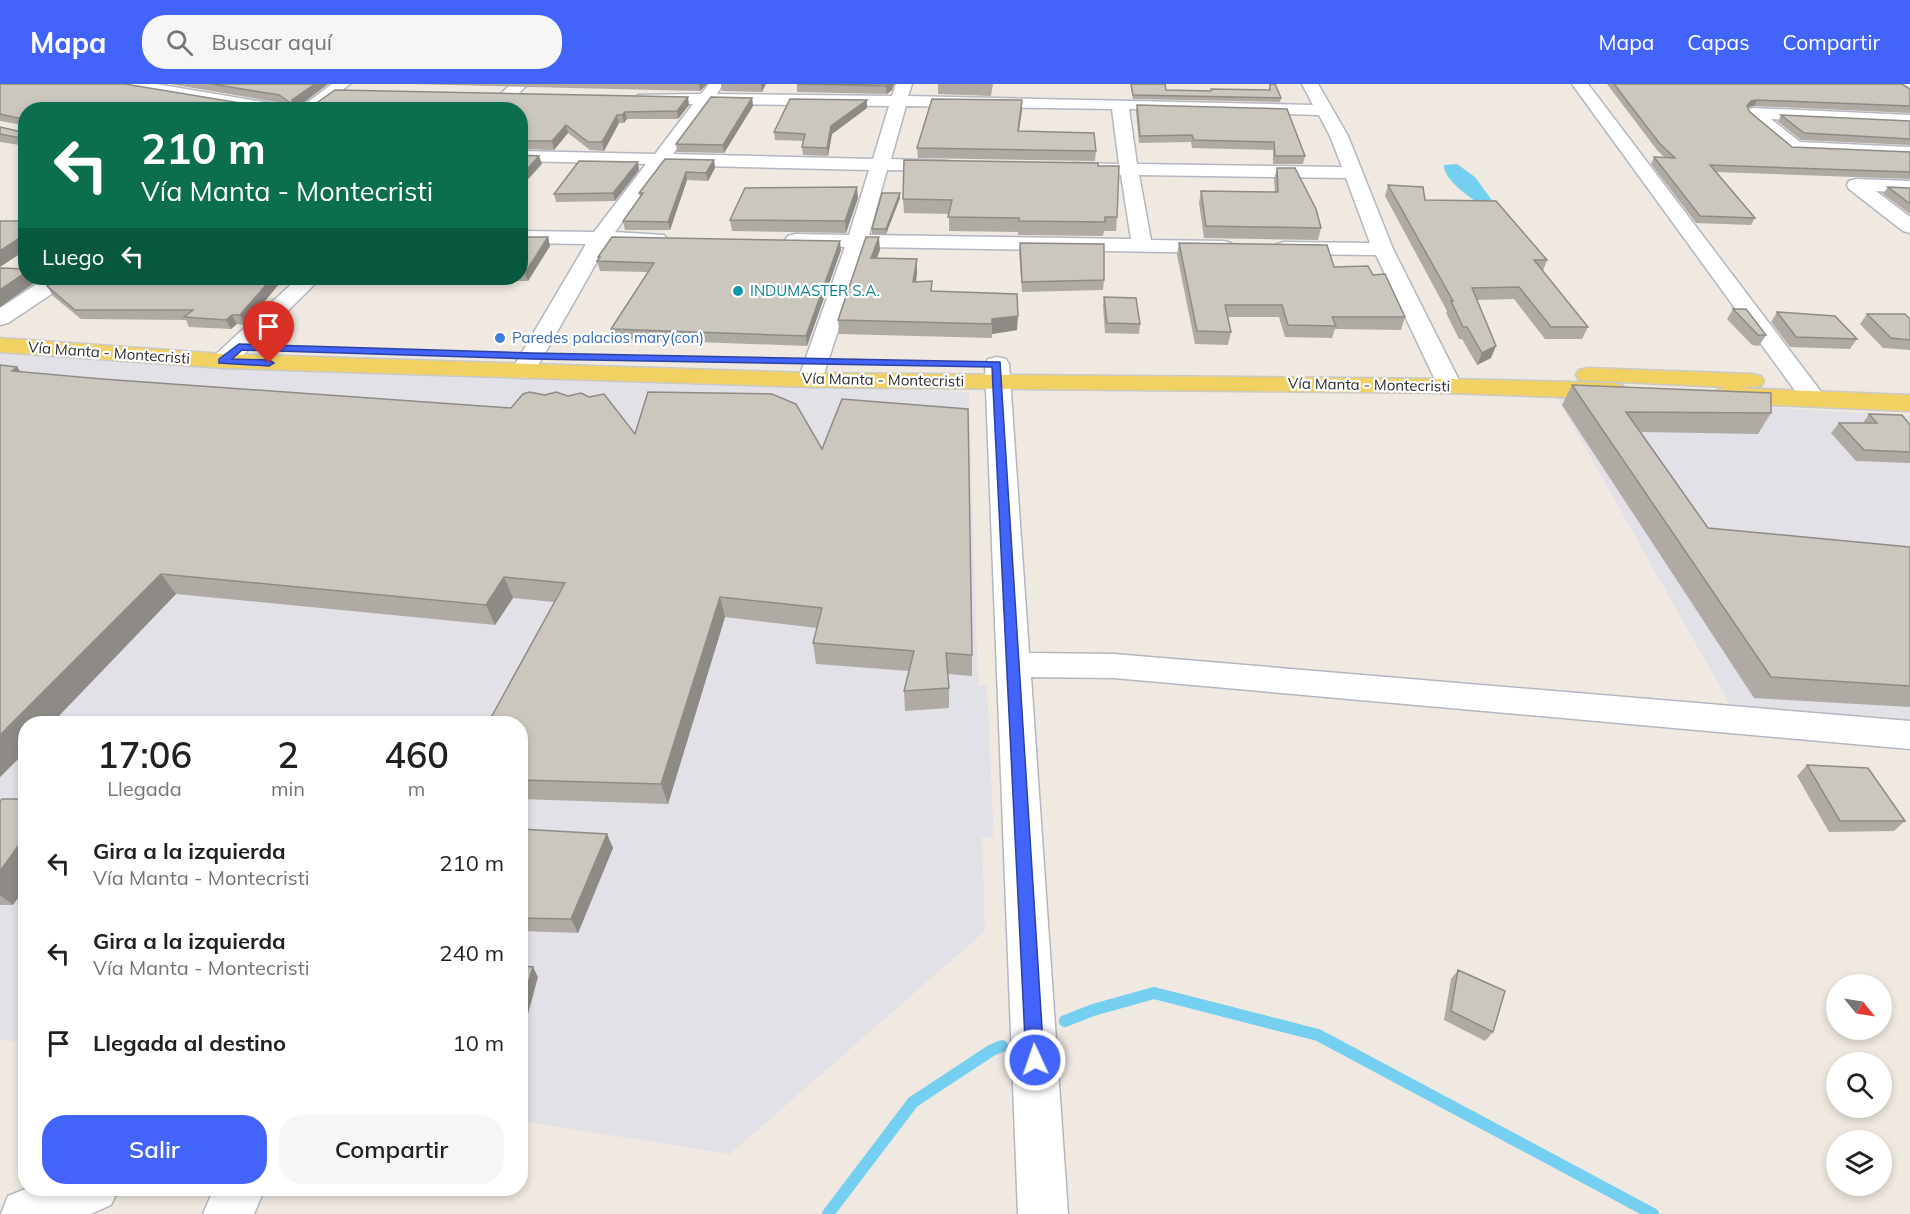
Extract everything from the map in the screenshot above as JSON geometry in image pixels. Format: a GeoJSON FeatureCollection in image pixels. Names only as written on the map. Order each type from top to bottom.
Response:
{"type":"FeatureCollection","features":[{"type":"Feature","properties":{"kind":"main road","name":"Vía Manta - Montecristi"},"geometry":{"type":"LineString","coordinates":[[0,330],[231,354]]}},
{"type":"Feature","properties":{"kind":"main road","name":"Vía Manta - Montecristi"},"geometry":{"type":"LineString","coordinates":[[0,345],[528,364],[997,373],[1446,378],[1808,390],[1910,387]]}},
{"type":"Feature","properties":{"kind":"main road","name":"Vía Manta - Montecristi"},"geometry":{"type":"LineString","coordinates":[[1808,390],[1910,403]]}},
{"type":"Feature","properties":{"kind":"street"},"geometry":{"type":"LineString","coordinates":[[127,84],[231,102]]}},
{"type":"Feature","properties":{"kind":"street"},"geometry":{"type":"LineString","coordinates":[[1311,84],[1353,173],[1383,249],[1446,378]]}},
{"type":"Feature","properties":{"kind":"street"},"geometry":{"type":"LineString","coordinates":[[1580,84],[1808,390]]}},
{"type":"Feature","properties":{"kind":"street"},"geometry":{"type":"LineString","coordinates":[[1903,84],[1910,89]]}},
{"type":"Feature","properties":{"kind":"street"},"geometry":{"type":"LineString","coordinates":[[212,99],[242,88]]}},
{"type":"Feature","properties":{"kind":"street"},"geometry":{"type":"LineString","coordinates":[[319,102],[344,88]]}},
{"type":"Feature","properties":{"kind":"street"},"geometry":{"type":"LineString","coordinates":[[625,97],[712,91],[901,93],[1120,104],[1325,110]]}},
{"type":"Feature","properties":{"kind":"street"},"geometry":{"type":"LineString","coordinates":[[528,364],[600,238],[712,91]]}},
{"type":"Feature","properties":{"kind":"street"},"geometry":{"type":"LineString","coordinates":[[489,102],[520,92]]}},
{"type":"Feature","properties":{"kind":"street"},"geometry":{"type":"LineString","coordinates":[[813,370],[857,241],[901,93]]}},
{"type":"Feature","properties":{"kind":"street"},"geometry":{"type":"LineString","coordinates":[[1120,104],[1142,246]]}},
{"type":"Feature","properties":{"kind":"street"},"geometry":{"type":"LineString","coordinates":[[1910,120],[1754,113],[1795,147],[1910,152]]}},
{"type":"Feature","properties":{"kind":"street"},"geometry":{"type":"LineString","coordinates":[[528,156],[963,167]]}},
{"type":"Feature","properties":{"kind":"street"},"geometry":{"type":"LineString","coordinates":[[1058,168],[1353,173]]}},
{"type":"Feature","properties":{"kind":"street"},"geometry":{"type":"LineString","coordinates":[[1910,187],[1856,185],[1910,227]]}},
{"type":"Feature","properties":{"kind":"street"},"geometry":{"type":"LineString","coordinates":[[528,237],[682,239]]}},
{"type":"Feature","properties":{"kind":"street"},"geometry":{"type":"LineString","coordinates":[[775,240],[1245,247]]}},
{"type":"Feature","properties":{"kind":"street"},"geometry":{"type":"LineString","coordinates":[[1268,248],[1383,249]]}},
{"type":"Feature","properties":{"kind":"street"},"geometry":{"type":"LineString","coordinates":[[0,318],[50,285]]}},
{"type":"Feature","properties":{"kind":"street"},"geometry":{"type":"LineString","coordinates":[[231,354],[303,285]]}},
{"type":"Feature","properties":{"kind":"street"},"geometry":{"type":"LineString","coordinates":[[997,373],[1043,1214]]}},
{"type":"Feature","properties":{"kind":"street"},"geometry":{"type":"LineString","coordinates":[[1014,665],[1114,666],[1910,735]]}},
{"type":"Feature","properties":{"kind":"street"},"geometry":{"type":"LineString","coordinates":[[26,1214],[73,1196]]}},
{"type":"Feature","properties":{"kind":"street"},"geometry":{"type":"LineString","coordinates":[[228,1214],[236,1196]]}},
{"type":"Feature","properties":{"kind":"shaded area"},"geometry":{"type":"Polygon","coordinates":[[[0,349],[259,369],[969,392],[978,685],[987,686],[994,838],[982,837],[985,931],[730,1154],[528,1122],[528,716],[18,716],[18,1042],[0,1039],[0,349]]]}},
{"type":"Feature","properties":{"kind":"shaded area"},"geometry":{"type":"Polygon","coordinates":[[[1555,394],[1910,416],[1910,732],[1736,715],[1555,394]]]}},
{"type":"Feature","properties":{"kind":"water"},"geometry":{"type":"Polygon","coordinates":[[[1457,164],[1475,177],[1497,207],[1486,208],[1453,183],[1444,165],[1457,164]]]}},
{"type":"Feature","properties":{"kind":"building"},"geometry":{"type":"Polygon","coordinates":[[[0,84],[125,84],[234,102],[18,102],[18,118],[0,114],[0,84]]]}},
{"type":"Feature","properties":{"kind":"building"},"geometry":{"type":"Polygon","coordinates":[[[212,84],[315,84],[289,102],[279,95],[212,84]]]}},
{"type":"Feature","properties":{"kind":"building"},"geometry":{"type":"Polygon","coordinates":[[[797,84],[889,84],[886,86],[797,84]]]}},
{"type":"Feature","properties":{"kind":"building"},"geometry":{"type":"Polygon","coordinates":[[[1131,84],[1165,84],[1166,90],[1211,91],[1211,89],[1270,90],[1270,84],[1275,84],[1281,98],[1133,95],[1131,84]]]}},
{"type":"Feature","properties":{"kind":"building"},"geometry":{"type":"Polygon","coordinates":[[[1614,84],[1902,84],[1910,89],[1910,106],[1757,100],[1751,101],[1747,106],[1750,112],[1792,147],[1910,152],[1910,172],[1710,165],[1755,218],[1700,216],[1654,157],[1675,158],[1660,144],[1614,84]]]}},
{"type":"Feature","properties":{"kind":"building"},"geometry":{"type":"Polygon","coordinates":[[[335,90],[688,97],[677,111],[625,112],[617,115],[602,142],[588,142],[566,125],[552,141],[528,141],[528,102],[318,102],[335,90]]]}},
{"type":"Feature","properties":{"kind":"building"},"geometry":{"type":"Polygon","coordinates":[[[711,97],[752,98],[723,145],[676,144],[711,97]]]}},
{"type":"Feature","properties":{"kind":"building"},"geometry":{"type":"Polygon","coordinates":[[[790,99],[867,100],[831,126],[827,148],[802,147],[805,134],[774,132],[790,99]]]}},
{"type":"Feature","properties":{"kind":"building"},"geometry":{"type":"Polygon","coordinates":[[[932,99],[1022,100],[1018,131],[1094,133],[1096,151],[917,148],[932,99]]]}},
{"type":"Feature","properties":{"kind":"building"},"geometry":{"type":"Polygon","coordinates":[[[1137,105],[1287,109],[1305,156],[1275,156],[1274,142],[1194,140],[1192,135],[1140,136],[1137,105]]]}},
{"type":"Feature","properties":{"kind":"building"},"geometry":{"type":"Polygon","coordinates":[[[1781,115],[1910,121],[1910,139],[1804,133],[1781,115]]]}},
{"type":"Feature","properties":{"kind":"building"},"geometry":{"type":"Polygon","coordinates":[[[0,127],[18,131],[18,137],[0,134],[0,127]]]}},
{"type":"Feature","properties":{"kind":"building"},"geometry":{"type":"Polygon","coordinates":[[[528,155],[539,156],[528,168],[528,155]]]}},
{"type":"Feature","properties":{"kind":"building"},"geometry":{"type":"Polygon","coordinates":[[[665,159],[714,160],[706,173],[686,172],[668,222],[623,221],[643,193],[639,193],[665,159]]]}},
{"type":"Feature","properties":{"kind":"building"},"geometry":{"type":"Polygon","coordinates":[[[904,160],[1098,163],[1098,166],[1119,166],[1117,217],[1105,217],[1105,222],[948,217],[952,200],[903,199],[904,160]]]}},
{"type":"Feature","properties":{"kind":"building"},"geometry":{"type":"Polygon","coordinates":[[[579,161],[638,162],[613,193],[554,194],[579,161]]]}},
{"type":"Feature","properties":{"kind":"building"},"geometry":{"type":"Polygon","coordinates":[[[1277,168],[1295,168],[1316,209],[1321,228],[1206,226],[1201,191],[1278,192],[1277,168]]]}},
{"type":"Feature","properties":{"kind":"building"},"geometry":{"type":"Polygon","coordinates":[[[1388,185],[1423,187],[1425,200],[1496,201],[1547,260],[1534,260],[1588,327],[1551,327],[1519,287],[1472,288],[1496,346],[1482,353],[1467,327],[1463,327],[1451,301],[1453,301],[1388,185]]]}},
{"type":"Feature","properties":{"kind":"building"},"geometry":{"type":"Polygon","coordinates":[[[857,187],[845,221],[730,220],[745,188],[857,187]]]}},
{"type":"Feature","properties":{"kind":"building"},"geometry":{"type":"Polygon","coordinates":[[[1888,187],[1910,188],[1910,204],[1888,187]]]}},
{"type":"Feature","properties":{"kind":"building"},"geometry":{"type":"Polygon","coordinates":[[[882,193],[900,193],[886,229],[872,229],[882,193]]]}},
{"type":"Feature","properties":{"kind":"building"},"geometry":{"type":"Polygon","coordinates":[[[0,221],[18,221],[18,239],[0,251],[0,221]]]}},
{"type":"Feature","properties":{"kind":"building"},"geometry":{"type":"Polygon","coordinates":[[[528,237],[548,237],[528,268],[528,237]]]}},
{"type":"Feature","properties":{"kind":"building","name":"INDUMASTER S.A."},"geometry":{"type":"Polygon","coordinates":[[[612,237],[840,241],[806,336],[611,329],[654,263],[597,261],[612,237]]]}},
{"type":"Feature","properties":{"kind":"building"},"geometry":{"type":"Polygon","coordinates":[[[866,237],[879,237],[871,258],[917,259],[913,282],[932,281],[931,291],[1017,294],[1018,316],[992,319],[992,324],[838,320],[866,237]]]}},
{"type":"Feature","properties":{"kind":"building"},"geometry":{"type":"Polygon","coordinates":[[[1020,243],[1104,244],[1104,280],[1022,282],[1020,243]]]}},
{"type":"Feature","properties":{"kind":"building"},"geometry":{"type":"Polygon","coordinates":[[[1179,243],[1327,245],[1334,267],[1368,266],[1373,275],[1385,274],[1405,317],[1332,317],[1336,326],[1288,325],[1282,305],[1225,305],[1231,332],[1197,331],[1179,243]]]}},
{"type":"Feature","properties":{"kind":"building"},"geometry":{"type":"Polygon","coordinates":[[[0,268],[18,269],[18,278],[0,290],[0,268]]]}},
{"type":"Feature","properties":{"kind":"building"},"geometry":{"type":"Polygon","coordinates":[[[266,285],[240,315],[232,315],[226,320],[184,317],[193,310],[75,310],[47,286],[266,285]]]}},
{"type":"Feature","properties":{"kind":"building"},"geometry":{"type":"Polygon","coordinates":[[[1104,297],[1136,298],[1140,324],[1107,323],[1104,297]]]}},
{"type":"Feature","properties":{"kind":"building"},"geometry":{"type":"Polygon","coordinates":[[[1733,309],[1746,309],[1766,335],[1758,335],[1733,309]]]}},
{"type":"Feature","properties":{"kind":"building"},"geometry":{"type":"Polygon","coordinates":[[[1777,312],[1835,316],[1857,339],[1796,337],[1777,312]]]}},
{"type":"Feature","properties":{"kind":"building"},"geometry":{"type":"Polygon","coordinates":[[[1867,314],[1905,314],[1910,319],[1910,340],[1891,338],[1867,314]]]}},
{"type":"Feature","properties":{"kind":"building"},"geometry":{"type":"Polygon","coordinates":[[[0,365],[17,367],[12,371],[102,379],[511,408],[523,394],[529,392],[545,395],[556,392],[568,396],[581,393],[589,397],[604,394],[635,434],[648,392],[772,394],[796,404],[822,449],[842,399],[968,409],[972,655],[946,653],[949,688],[904,691],[914,651],[813,643],[822,608],[720,597],[661,784],[528,780],[528,716],[492,716],[565,583],[504,577],[486,605],[161,574],[0,735],[0,365]]]}},
{"type":"Feature","properties":{"kind":"building"},"geometry":{"type":"Polygon","coordinates":[[[1572,385],[1771,393],[1771,413],[1626,412],[1708,528],[1910,547],[1910,686],[1771,677],[1572,385]]]}},
{"type":"Feature","properties":{"kind":"building"},"geometry":{"type":"Polygon","coordinates":[[[1869,414],[1902,415],[1910,425],[1910,452],[1864,450],[1839,423],[1877,423],[1869,414]]]}},
{"type":"Feature","properties":{"kind":"building"},"geometry":{"type":"Polygon","coordinates":[[[1807,765],[1868,768],[1905,821],[1840,821],[1807,765]]]}},
{"type":"Feature","properties":{"kind":"building"},"geometry":{"type":"Polygon","coordinates":[[[18,799],[18,846],[0,871],[0,801],[18,799]]]}},
{"type":"Feature","properties":{"kind":"building"},"geometry":{"type":"Polygon","coordinates":[[[528,829],[607,834],[571,919],[528,918],[528,829]]]}},
{"type":"Feature","properties":{"kind":"building"},"geometry":{"type":"Polygon","coordinates":[[[528,967],[533,967],[528,984],[528,967]]]}},
{"type":"Feature","properties":{"kind":"building"},"geometry":{"type":"Polygon","coordinates":[[[1458,970],[1505,991],[1493,1032],[1451,1011],[1458,970]]]}},
{"type":"Feature","properties":{"kind":"waterway"},"geometry":{"type":"LineString","coordinates":[[1065,1021],[1093,1010],[1154,993],[1318,1035],[1653,1214]]}},
{"type":"Feature","properties":{"kind":"waterway"},"geometry":{"type":"LineString","coordinates":[[828,1214],[913,1102],[992,1050],[1002,1046]]}},
{"type":"Feature","properties":{"kind":"place","name":"INDUMASTER S.A."},"geometry":{"type":"Point","coordinates":[738,291]}},
{"type":"Feature","properties":{"kind":"place","name":"Paredes palacios mary(con)"},"geometry":{"type":"Point","coordinates":[500,338]}},
{"type":"Feature","properties":{"kind":"route"},"geometry":{"type":"LineString","coordinates":[[269,363],[223,361],[239,347],[532,356],[997,364],[1035,1060]]}}]}
